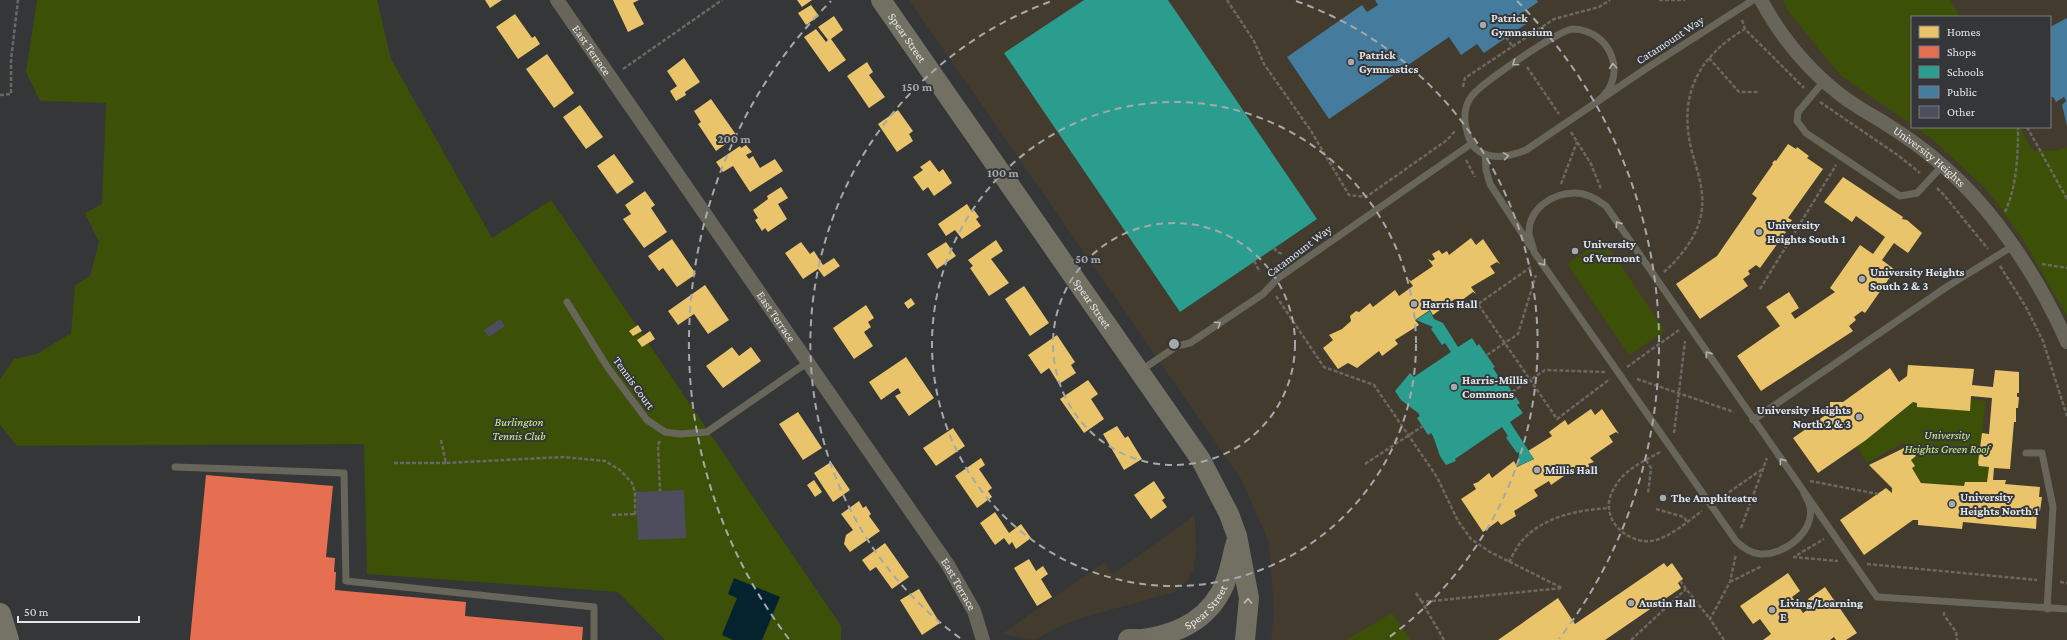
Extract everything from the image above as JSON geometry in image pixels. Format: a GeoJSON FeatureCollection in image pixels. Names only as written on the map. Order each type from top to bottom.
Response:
{"type":"FeatureCollection","features":[{"type":"Feature","properties":{"kind":"highway"},"geometry":{"type":"LineString","coordinates":[[0,614],[8,640]]}},
{"type":"Feature","properties":{"kind":"main road","name":"Spear Street"},"geometry":{"type":"LineString","coordinates":[[881,0],[1201,460],[1229,514],[1237,536],[1249,598],[1245,640]]}},
{"type":"Feature","properties":{"kind":"main road","name":"Spear Street"},"geometry":{"type":"LineString","coordinates":[[1129,640],[1166,635],[1180,630],[1203,615],[1220,594],[1227,575],[1237,536]]}},
{"type":"Feature","properties":{"kind":"street","name":"East Terrace"},"geometry":{"type":"LineString","coordinates":[[557,0],[958,580],[974,611],[983,640]]}},
{"type":"Feature","properties":{"kind":"street","name":"University Heights"},"geometry":{"type":"LineString","coordinates":[[1761,0],[1786,40],[1824,81],[1842,96],[1902,134],[1943,166],[1982,206],[2025,264],[2050,306],[2067,342]]}},
{"type":"Feature","properties":{"kind":"lane","name":"Catamount Way"},"geometry":{"type":"LineString","coordinates":[[1599,100],[1605,95],[1613,84],[1615,67],[1612,55],[1602,40],[1588,31],[1572,29],[1555,35],[1481,86],[1470,98],[1465,112],[1465,126],[1471,144],[1486,154],[1500,158],[1526,150],[1599,100],[1753,0]]}},
{"type":"Feature","properties":{"kind":"lane"},"geometry":{"type":"LineString","coordinates":[[1824,81],[1798,112],[1797,121],[1806,133],[1900,196],[1917,193],[1943,166]]}},
{"type":"Feature","properties":{"kind":"lane","name":"Catamount Way"},"geometry":{"type":"LineString","coordinates":[[1139,372],[1178,346],[1190,343],[1246,305],[1262,294],[1277,279],[1342,232],[1471,144]]}},
{"type":"Feature","properties":{"kind":"lane"},"geometry":{"type":"LineString","coordinates":[[1486,154],[1486,170],[1490,184],[1534,252],[1736,541],[1744,549],[1759,554],[1773,553],[1789,546],[1808,526],[1810,508],[1804,493]]}},
{"type":"Feature","properties":{"kind":"lane"},"geometry":{"type":"LineString","coordinates":[[1534,252],[1529,234],[1532,218],[1542,203],[1556,196],[1575,192],[1593,197],[1606,206],[1877,598],[2067,610]]}},
{"type":"Feature","properties":{"kind":"lane"},"geometry":{"type":"LineString","coordinates":[[1753,420],[1948,286],[2013,246]]}},
{"type":"Feature","properties":{"kind":"lane","name":"Tennis Court"},"geometry":{"type":"LineString","coordinates":[[567,302],[608,368],[647,420],[665,432],[680,434],[707,432],[808,362]]}},
{"type":"Feature","properties":{"kind":"lane"},"geometry":{"type":"LineString","coordinates":[[2026,453],[2042,453],[2053,507],[2047,609]]}},
{"type":"Feature","properties":{"kind":"lane"},"geometry":{"type":"LineString","coordinates":[[175,467],[344,473],[346,581],[594,607],[594,640]]}},
{"type":"Feature","properties":{"kind":"path"},"geometry":{"type":"LineString","coordinates":[[0,95],[11,94],[12,45],[18,0]]}},
{"type":"Feature","properties":{"kind":"path"},"geometry":{"type":"LineString","coordinates":[[620,91],[632,82],[622,69],[722,0]]}},
{"type":"Feature","properties":{"kind":"path"},"geometry":{"type":"LineString","coordinates":[[1227,0],[1254,41],[1264,64],[1311,131],[1349,195],[1366,197],[1454,134],[1458,126]]}},
{"type":"Feature","properties":{"kind":"path"},"geometry":{"type":"LineString","coordinates":[[1462,91],[1465,78],[1554,19],[1599,7],[1610,0]]}},
{"type":"Feature","properties":{"kind":"path"},"geometry":{"type":"LineString","coordinates":[[1659,0],[1685,0]]}},
{"type":"Feature","properties":{"kind":"path"},"geometry":{"type":"LineString","coordinates":[[1656,278],[1675,262],[1688,246],[1702,209],[1702,195],[1689,133],[1687,115],[1693,86],[1699,71],[1721,44],[1745,29]]}},
{"type":"Feature","properties":{"kind":"path"},"geometry":{"type":"LineString","coordinates":[[1709,58],[1738,92],[1758,92]]}},
{"type":"Feature","properties":{"kind":"path"},"geometry":{"type":"LineString","coordinates":[[2000,230],[2012,196],[2018,154],[2018,128]]}},
{"type":"Feature","properties":{"kind":"path"},"geometry":{"type":"LineString","coordinates":[[2028,128],[2067,199]]}},
{"type":"Feature","properties":{"kind":"path"},"geometry":{"type":"LineString","coordinates":[[1454,134],[1478,184]]}},
{"type":"Feature","properties":{"kind":"path"},"geometry":{"type":"LineString","coordinates":[[1556,196],[1577,142]]}},
{"type":"Feature","properties":{"kind":"path"},"geometry":{"type":"LineString","coordinates":[[1760,289],[1841,157]]}},
{"type":"Feature","properties":{"kind":"path"},"geometry":{"type":"LineString","coordinates":[[1274,248],[1277,252],[1283,254]]}},
{"type":"Feature","properties":{"kind":"path"},"geometry":{"type":"LineString","coordinates":[[1254,261],[1260,272]]}},
{"type":"Feature","properties":{"kind":"path"},"geometry":{"type":"LineString","coordinates":[[2025,264],[2047,264],[2067,268]]}},
{"type":"Feature","properties":{"kind":"path"},"geometry":{"type":"LineString","coordinates":[[1487,355],[1504,343],[1518,334],[1537,271],[1533,265],[1478,304],[1504,343],[1556,419]]}},
{"type":"Feature","properties":{"kind":"path"},"geometry":{"type":"LineString","coordinates":[[1270,286],[1324,367],[1374,385],[1437,477],[1458,521],[1471,539],[1490,552],[1562,588],[1422,602]]}},
{"type":"Feature","properties":{"kind":"path"},"geometry":{"type":"LineString","coordinates":[[1365,464],[1423,426]]}},
{"type":"Feature","properties":{"kind":"path"},"geometry":{"type":"LineString","coordinates":[[660,491],[658,445],[665,432]]}},
{"type":"Feature","properties":{"kind":"path"},"geometry":{"type":"LineString","coordinates":[[441,440],[446,463]]}},
{"type":"Feature","properties":{"kind":"path"},"geometry":{"type":"LineString","coordinates":[[1710,619],[1730,582],[1736,541],[1772,446]]}},
{"type":"Feature","properties":{"kind":"path"},"geometry":{"type":"LineString","coordinates":[[394,464],[563,457],[605,461],[620,470],[632,483],[635,492],[636,514],[612,515]]}},
{"type":"Feature","properties":{"kind":"path"},"geometry":{"type":"LineString","coordinates":[[1646,460],[1651,468],[1648,494]]}},
{"type":"Feature","properties":{"kind":"path"},"geometry":{"type":"LineString","coordinates":[[1794,478],[1878,494]]}},
{"type":"Feature","properties":{"kind":"path"},"geometry":{"type":"LineString","coordinates":[[1509,562],[1520,543],[1538,527],[1560,516],[1586,510],[1609,508]]}},
{"type":"Feature","properties":{"kind":"path"},"geometry":{"type":"LineString","coordinates":[[1656,509],[1684,517],[1687,522]]}},
{"type":"Feature","properties":{"kind":"path"},"geometry":{"type":"LineString","coordinates":[[1788,559],[1806,551],[1833,534]]}},
{"type":"Feature","properties":{"kind":"path"},"geometry":{"type":"LineString","coordinates":[[1793,557],[2067,583]]}},
{"type":"Feature","properties":{"kind":"path"},"geometry":{"type":"LineString","coordinates":[[1730,582],[1766,565]]}},
{"type":"Feature","properties":{"kind":"path"},"geometry":{"type":"LineString","coordinates":[[1680,581],[1710,619],[1724,640]]}},
{"type":"Feature","properties":{"kind":"path"},"geometry":{"type":"LineString","coordinates":[[1631,640],[1686,589]]}},
{"type":"Feature","properties":{"kind":"path"},"geometry":{"type":"LineString","coordinates":[[1416,593],[1444,640]]}},
{"type":"Feature","properties":{"kind":"path"},"geometry":{"type":"LineString","coordinates":[[1946,602],[1944,615],[1956,632],[1957,640]]}},
{"type":"Feature","properties":{"kind":"shaded area","name":"University of Vermont"},"geometry":{"type":"Polygon","coordinates":[[[909,0],[2067,0],[2067,640],[1271,640],[1274,612],[1269,542],[1241,479],[909,0]]]}},
{"type":"Feature","properties":{"kind":"shaded area"},"geometry":{"type":"Polygon","coordinates":[[[1195,515],[1196,553],[1193,571],[1188,580],[1174,592],[1078,619],[1052,630],[1035,640],[1002,634],[1104,562],[1113,574],[1195,515]]]}},
{"type":"Feature","properties":{"kind":"green space","name":"Burlington Tennis Club"},"geometry":{"type":"Polygon","coordinates":[[[37,0],[377,0],[391,59],[492,238],[551,200],[841,626],[841,640],[665,640],[618,592],[367,574],[364,444],[17,446],[0,425],[0,379],[14,359],[37,354],[71,333],[75,285],[90,276],[99,242],[85,213],[102,204],[106,103],[40,101],[26,72],[37,0]]]}},
{"type":"Feature","properties":{"kind":"green space"},"geometry":{"type":"Polygon","coordinates":[[[1783,0],[1950,0],[1959,16],[1911,16],[1911,124],[1840,75],[1788,11],[1783,0]]]}},
{"type":"Feature","properties":{"kind":"green space"},"geometry":{"type":"Polygon","coordinates":[[[1916,128],[2020,128],[2034,151],[2054,151],[2067,147],[2067,316],[2022,238],[1987,190],[1932,139],[1916,128]]]}},
{"type":"Feature","properties":{"kind":"green space"},"geometry":{"type":"Polygon","coordinates":[[[1603,239],[1665,331],[1629,355],[1567,264],[1603,239]]]}},
{"type":"Feature","properties":{"kind":"green space","name":"University Heights Green Roof"},"geometry":{"type":"Polygon","coordinates":[[[1971,399],[1986,401],[1978,463],[1979,466],[1989,467],[1987,482],[1965,482],[1964,486],[1921,482],[1912,468],[1915,466],[1911,460],[1918,455],[1912,446],[1907,448],[1903,443],[1867,463],[1857,446],[1913,402],[1917,403],[1917,407],[1970,411],[1971,399]]]}},
{"type":"Feature","properties":{"kind":"green space"},"geometry":{"type":"Polygon","coordinates":[[[1392,613],[1411,640],[1346,640],[1392,613]]]}},
{"type":"Feature","properties":{"kind":"water"},"geometry":{"type":"Polygon","coordinates":[[[734,578],[780,597],[762,640],[733,640],[722,635],[737,598],[728,594],[734,578]]]}},
{"type":"Feature","properties":{"kind":"building: Homes"},"geometry":{"type":"Polygon","coordinates":[[[485,0],[502,0],[490,8],[485,0]]]}},
{"type":"Feature","properties":{"kind":"building: Homes"},"geometry":{"type":"Polygon","coordinates":[[[613,0],[639,0],[633,3],[644,24],[628,32],[613,0]]]}},
{"type":"Feature","properties":{"kind":"building: Homes"},"geometry":{"type":"Polygon","coordinates":[[[797,0],[812,0],[802,7],[797,0]]]}},
{"type":"Feature","properties":{"kind":"building: Homes"},"geometry":{"type":"Polygon","coordinates":[[[811,5],[819,16],[806,25],[798,13],[811,5]]]}},
{"type":"Feature","properties":{"kind":"building: Homes"},"geometry":{"type":"Polygon","coordinates":[[[515,14],[532,38],[535,36],[540,44],[518,59],[496,27],[515,14]]]}},
{"type":"Feature","properties":{"kind":"building: Homes"},"geometry":{"type":"Polygon","coordinates":[[[834,16],[843,30],[831,39],[846,60],[829,72],[804,37],[816,29],[826,42],[828,40],[818,27],[834,16]]]}},
{"type":"Feature","properties":{"kind":"building: Homes"},"geometry":{"type":"Polygon","coordinates":[[[547,54],[574,93],[554,108],[526,69],[547,54]]]}},
{"type":"Feature","properties":{"kind":"building: Homes"},"geometry":{"type":"Polygon","coordinates":[[[684,58],[700,82],[685,92],[686,95],[676,101],[670,91],[677,86],[667,71],[684,58]]]}},
{"type":"Feature","properties":{"kind":"building: Homes"},"geometry":{"type":"Polygon","coordinates":[[[867,62],[873,72],[869,75],[885,97],[869,108],[847,76],[867,62]]]}},
{"type":"Feature","properties":{"kind":"building: Homes"},"geometry":{"type":"Polygon","coordinates":[[[711,99],[737,136],[716,151],[698,124],[701,122],[694,111],[711,99]]]}},
{"type":"Feature","properties":{"kind":"building: Homes"},"geometry":{"type":"Polygon","coordinates":[[[580,105],[603,137],[586,149],[563,117],[580,105]]]}},
{"type":"Feature","properties":{"kind":"building: Homes"},"geometry":{"type":"Polygon","coordinates":[[[898,110],[913,131],[909,134],[913,141],[897,152],[878,124],[898,110]]]}},
{"type":"Feature","properties":{"kind":"building: Homes","name":"University Heights South 1"},"geometry":{"type":"Polygon","coordinates":[[[1788,144],[1796,149],[1797,147],[1809,156],[1807,158],[1823,169],[1788,218],[1792,220],[1784,231],[1786,232],[1760,268],[1756,265],[1748,271],[1750,274],[1743,279],[1748,286],[1700,319],[1676,284],[1717,256],[1757,198],[1752,194],[1773,164],[1772,163],[1775,160],[1776,161],[1788,144]]]}},
{"type":"Feature","properties":{"kind":"building: Homes"},"geometry":{"type":"Polygon","coordinates":[[[746,145],[752,152],[746,155],[749,159],[753,156],[760,168],[775,159],[783,171],[750,192],[733,166],[723,172],[716,162],[740,146],[741,148],[746,145]]]}},
{"type":"Feature","properties":{"kind":"building: Homes"},"geometry":{"type":"Polygon","coordinates":[[[614,154],[634,182],[617,194],[597,166],[614,154]]]}},
{"type":"Feature","properties":{"kind":"building: Homes"},"geometry":{"type":"Polygon","coordinates":[[[930,160],[939,172],[943,169],[952,183],[934,196],[928,187],[923,191],[913,177],[923,170],[920,167],[930,160]]]}},
{"type":"Feature","properties":{"kind":"building: Homes","name":"University Heights South 2 & 3"},"geometry":{"type":"Polygon","coordinates":[[[1843,177],[1903,217],[1902,219],[1907,220],[1922,233],[1908,253],[1894,243],[1882,260],[1895,270],[1865,313],[1862,311],[1854,317],[1856,320],[1849,326],[1853,331],[1761,391],[1737,356],[1780,326],[1766,307],[1789,292],[1799,308],[1791,313],[1795,319],[1835,292],[1830,288],[1860,245],[1873,254],[1885,237],[1856,216],[1852,222],[1824,202],[1843,177]]]}},
{"type":"Feature","properties":{"kind":"building: Homes"},"geometry":{"type":"Polygon","coordinates":[[[781,187],[788,198],[778,204],[787,219],[768,232],[765,228],[762,231],[755,220],[758,218],[753,210],[768,199],[767,196],[781,187]]]}},
{"type":"Feature","properties":{"kind":"building: Homes"},"geometry":{"type":"Polygon","coordinates":[[[645,191],[655,205],[651,208],[667,232],[644,248],[623,219],[631,214],[625,205],[645,191]]]}},
{"type":"Feature","properties":{"kind":"building: Homes"},"geometry":{"type":"Polygon","coordinates":[[[967,204],[972,212],[974,210],[979,217],[976,219],[981,226],[962,239],[955,230],[946,236],[938,224],[967,204]]]}},
{"type":"Feature","properties":{"kind":"building: Homes","name":"Harris Hall"},"geometry":{"type":"Polygon","coordinates":[[[1471,238],[1476,245],[1483,239],[1500,264],[1497,262],[1490,266],[1495,273],[1471,287],[1476,294],[1473,292],[1458,303],[1455,299],[1433,315],[1430,310],[1415,320],[1419,325],[1395,340],[1398,344],[1382,356],[1379,351],[1357,368],[1348,363],[1338,369],[1323,348],[1333,340],[1329,335],[1342,329],[1351,321],[1350,316],[1356,311],[1359,312],[1370,303],[1373,307],[1395,290],[1399,296],[1413,286],[1408,279],[1411,281],[1433,266],[1428,259],[1432,261],[1435,259],[1432,254],[1439,250],[1442,254],[1447,251],[1449,255],[1471,238]]]}},
{"type":"Feature","properties":{"kind":"building: Homes"},"geometry":{"type":"Polygon","coordinates":[[[672,239],[696,274],[677,287],[663,268],[659,271],[648,256],[672,239]]]}},
{"type":"Feature","properties":{"kind":"building: Homes"},"geometry":{"type":"Polygon","coordinates":[[[996,240],[1003,251],[991,259],[1009,283],[989,296],[970,268],[973,266],[968,260],[996,240]]]}},
{"type":"Feature","properties":{"kind":"building: Homes"},"geometry":{"type":"Polygon","coordinates":[[[801,242],[810,254],[814,251],[823,265],[834,258],[840,266],[824,277],[818,269],[803,279],[785,253],[801,242]]]}},
{"type":"Feature","properties":{"kind":"building: Homes"},"geometry":{"type":"Polygon","coordinates":[[[946,242],[956,256],[937,269],[927,254],[946,242]]]}},
{"type":"Feature","properties":{"kind":"building: Homes"},"geometry":{"type":"Polygon","coordinates":[[[705,285],[729,320],[708,334],[694,314],[678,325],[668,311],[705,285]]]}},
{"type":"Feature","properties":{"kind":"building: Homes"},"geometry":{"type":"Polygon","coordinates":[[[1024,286],[1049,323],[1030,336],[1005,299],[1024,286]]]}},
{"type":"Feature","properties":{"kind":"building: Homes"},"geometry":{"type":"Polygon","coordinates":[[[911,298],[915,304],[908,309],[904,303],[911,298]]]}},
{"type":"Feature","properties":{"kind":"building: Homes"},"geometry":{"type":"Polygon","coordinates":[[[866,305],[874,318],[868,322],[871,327],[864,332],[873,346],[854,359],[833,328],[866,305]]]}},
{"type":"Feature","properties":{"kind":"building: Homes"},"geometry":{"type":"Polygon","coordinates":[[[638,325],[642,331],[633,336],[629,331],[638,325]]]}},
{"type":"Feature","properties":{"kind":"building: Homes"},"geometry":{"type":"Polygon","coordinates":[[[650,331],[655,339],[642,347],[637,340],[650,331]]]}},
{"type":"Feature","properties":{"kind":"building: Homes"},"geometry":{"type":"Polygon","coordinates":[[[1057,335],[1075,362],[1071,365],[1076,373],[1059,384],[1049,368],[1041,374],[1028,355],[1057,335]]]}},
{"type":"Feature","properties":{"kind":"building: Homes"},"geometry":{"type":"Polygon","coordinates":[[[732,347],[739,356],[751,347],[761,361],[723,388],[706,366],[732,347]]]}},
{"type":"Feature","properties":{"kind":"building: Homes"},"geometry":{"type":"Polygon","coordinates":[[[906,357],[934,398],[909,416],[895,396],[901,393],[898,388],[881,400],[869,382],[906,357]]]}},
{"type":"Feature","properties":{"kind":"building: Homes"},"geometry":{"type":"Polygon","coordinates":[[[1908,365],[1974,369],[1972,385],[1993,387],[1995,370],[2019,372],[2019,393],[2017,393],[2017,397],[2019,397],[2018,408],[2016,408],[2016,422],[2014,422],[2010,469],[1994,468],[1993,480],[2006,480],[2005,484],[2040,487],[2039,497],[2042,497],[2040,511],[2037,511],[2036,529],[1963,522],[1962,529],[1918,525],[1918,520],[1913,520],[1864,555],[1840,520],[1886,488],[1892,493],[1892,488],[1869,465],[1904,448],[1906,451],[1911,448],[1916,456],[1911,460],[1915,466],[1912,468],[1921,483],[1964,486],[1965,482],[1987,482],[1989,467],[1979,466],[1978,463],[1982,433],[1989,434],[1992,398],[1971,396],[1970,411],[1917,407],[1917,403],[1913,402],[1866,440],[1818,473],[1793,438],[1830,412],[1830,402],[1843,402],[1890,368],[1899,382],[1907,376],[1908,365]]]}},
{"type":"Feature","properties":{"kind":"building: Homes"},"geometry":{"type":"Polygon","coordinates":[[[1088,380],[1098,394],[1091,399],[1104,419],[1084,433],[1060,399],[1088,380]]]}},
{"type":"Feature","properties":{"kind":"building: Homes","name":"Millis Hall"},"geometry":{"type":"Polygon","coordinates":[[[1591,409],[1595,415],[1602,409],[1619,434],[1616,432],[1609,436],[1613,442],[1590,458],[1594,462],[1588,464],[1591,468],[1584,473],[1581,469],[1577,474],[1574,469],[1551,485],[1549,481],[1534,490],[1538,496],[1514,511],[1516,516],[1501,525],[1498,521],[1483,532],[1461,499],[1476,489],[1473,484],[1489,473],[1492,478],[1514,461],[1517,467],[1534,459],[1528,451],[1552,436],[1549,432],[1565,420],[1568,425],[1591,409]]]}},
{"type":"Feature","properties":{"kind":"building: Homes"},"geometry":{"type":"Polygon","coordinates":[[[798,412],[822,448],[803,460],[779,424],[798,412]]]}},
{"type":"Feature","properties":{"kind":"building: Homes"},"geometry":{"type":"Polygon","coordinates":[[[1117,426],[1125,438],[1128,436],[1142,459],[1124,470],[1103,434],[1117,426]]]}},
{"type":"Feature","properties":{"kind":"building: Homes"},"geometry":{"type":"Polygon","coordinates":[[[953,428],[965,446],[936,466],[923,448],[953,428]]]}},
{"type":"Feature","properties":{"kind":"building: Homes"},"geometry":{"type":"Polygon","coordinates":[[[981,458],[985,465],[979,469],[992,488],[988,491],[992,497],[977,508],[955,476],[981,458]]]}},
{"type":"Feature","properties":{"kind":"building: Homes"},"geometry":{"type":"Polygon","coordinates":[[[831,462],[850,490],[833,502],[814,473],[831,462]]]}},
{"type":"Feature","properties":{"kind":"building: Homes"},"geometry":{"type":"Polygon","coordinates":[[[814,480],[822,492],[815,497],[807,485],[814,480]]]}},
{"type":"Feature","properties":{"kind":"building: Homes"},"geometry":{"type":"Polygon","coordinates":[[[1154,481],[1165,498],[1162,500],[1167,507],[1151,519],[1134,495],[1154,481]]]}},
{"type":"Feature","properties":{"kind":"building: Homes"},"geometry":{"type":"Polygon","coordinates":[[[859,501],[863,508],[866,506],[871,514],[869,516],[880,531],[850,552],[844,544],[846,535],[853,530],[841,514],[859,501]]]}},
{"type":"Feature","properties":{"kind":"building: Homes"},"geometry":{"type":"Polygon","coordinates":[[[995,512],[1009,533],[1021,524],[1031,538],[1016,549],[1012,542],[1009,545],[1004,538],[995,545],[980,523],[995,512]]]}},
{"type":"Feature","properties":{"kind":"building: Homes"},"geometry":{"type":"Polygon","coordinates":[[[885,543],[909,577],[892,589],[876,567],[870,571],[862,560],[885,543]]]}},
{"type":"Feature","properties":{"kind":"building: Homes"},"geometry":{"type":"Polygon","coordinates":[[[1029,559],[1036,571],[1043,566],[1048,574],[1041,579],[1052,597],[1037,606],[1014,568],[1029,559]]]}},
{"type":"Feature","properties":{"kind":"building: Homes","name":"Austin Hall"},"geometry":{"type":"Polygon","coordinates":[[[1664,563],[1667,567],[1672,563],[1683,579],[1678,583],[1681,588],[1605,640],[1498,640],[1558,598],[1575,624],[1664,563]]]}},
{"type":"Feature","properties":{"kind":"building: Homes","name":"Living/Learning E"},"geometry":{"type":"Polygon","coordinates":[[[1788,573],[1800,591],[1792,597],[1803,613],[1813,606],[1808,599],[1825,587],[1857,633],[1846,640],[1836,640],[1834,637],[1830,640],[1763,640],[1771,634],[1760,619],[1753,624],[1740,606],[1788,573]]]}},
{"type":"Feature","properties":{"kind":"building: Homes"},"geometry":{"type":"Polygon","coordinates":[[[919,589],[940,623],[922,635],[900,600],[919,589]]]}},
{"type":"Feature","properties":{"kind":"building: Shops"},"geometry":{"type":"Polygon","coordinates":[[[206,475],[333,486],[326,557],[335,558],[335,590],[466,602],[465,616],[583,627],[582,640],[190,640],[206,475]]]}},
{"type":"Feature","properties":{"kind":"building: Schools"},"geometry":{"type":"Polygon","coordinates":[[[1084,0],[1168,0],[1317,219],[1180,312],[1004,53],[1084,0]]]}},
{"type":"Feature","properties":{"kind":"building: Schools","name":"Harris-Millis Commons"},"geometry":{"type":"Polygon","coordinates":[[[1430,311],[1434,319],[1443,323],[1458,347],[1472,338],[1477,346],[1479,344],[1495,367],[1493,368],[1502,382],[1504,380],[1520,403],[1517,405],[1523,413],[1510,422],[1534,459],[1518,466],[1519,452],[1517,453],[1507,439],[1506,437],[1508,436],[1502,427],[1455,459],[1456,461],[1446,465],[1440,456],[1433,436],[1431,433],[1428,435],[1417,418],[1420,416],[1418,413],[1401,400],[1395,391],[1410,373],[1414,377],[1451,352],[1445,343],[1442,345],[1431,329],[1433,327],[1416,320],[1430,311]]]}},
{"type":"Feature","properties":{"kind":"building: Public","name":"Patrick Gymnastics"},"geometry":{"type":"Polygon","coordinates":[[[1375,0],[1537,0],[1538,2],[1522,13],[1529,22],[1484,53],[1477,44],[1461,55],[1449,37],[1329,119],[1287,57],[1362,5],[1367,12],[1378,5],[1375,0]]]}},
{"type":"Feature","properties":{"kind":"building: Public"},"geometry":{"type":"Polygon","coordinates":[[[2067,18],[2067,126],[2062,105],[2066,101],[2064,97],[2056,102],[2053,97],[2051,97],[2051,26],[2067,18]]]}},
{"type":"Feature","properties":{"kind":"building: Other"},"geometry":{"type":"Polygon","coordinates":[[[500,319],[505,326],[489,337],[484,330],[500,319]]]}},
{"type":"Feature","properties":{"kind":"building: Other"},"geometry":{"type":"Polygon","coordinates":[[[684,490],[686,538],[638,540],[636,492],[684,490]]]}},
{"type":"Feature","properties":{"kind":"place","name":"Patrick Gymnasium"},"geometry":{"type":"Point","coordinates":[1483,25]}},
{"type":"Feature","properties":{"kind":"place","name":"Patrick Gymnastics"},"geometry":{"type":"Point","coordinates":[1351,62]}},
{"type":"Feature","properties":{"kind":"place","name":"University Heights South 1"},"geometry":{"type":"Point","coordinates":[1759,232]}},
{"type":"Feature","properties":{"kind":"place","name":"University of Vermont"},"geometry":{"type":"Point","coordinates":[1575,251]}},
{"type":"Feature","properties":{"kind":"place","name":"University Heights South 2 & 3"},"geometry":{"type":"Point","coordinates":[1862,279]}},
{"type":"Feature","properties":{"kind":"place","name":"Harris Hall"},"geometry":{"type":"Point","coordinates":[1414,304]}},
{"type":"Feature","properties":{"kind":"place","name":"Harris-Millis Commons"},"geometry":{"type":"Point","coordinates":[1454,387]}},
{"type":"Feature","properties":{"kind":"place","name":"University Heights North 2 & 3"},"geometry":{"type":"Point","coordinates":[1859,417]}},
{"type":"Feature","properties":{"kind":"place","name":"Millis Hall"},"geometry":{"type":"Point","coordinates":[1537,470]}},
{"type":"Feature","properties":{"kind":"place","name":"The Amphiteatre"},"geometry":{"type":"Point","coordinates":[1663,498]}},
{"type":"Feature","properties":{"kind":"place","name":"University Heights North 1"},"geometry":{"type":"Point","coordinates":[1952,504]}},
{"type":"Feature","properties":{"kind":"place","name":"Austin Hall"},"geometry":{"type":"Point","coordinates":[1631,603]}},
{"type":"Feature","properties":{"kind":"place","name":"Living/Learning E"},"geometry":{"type":"Point","coordinates":[1772,610]}}]}
